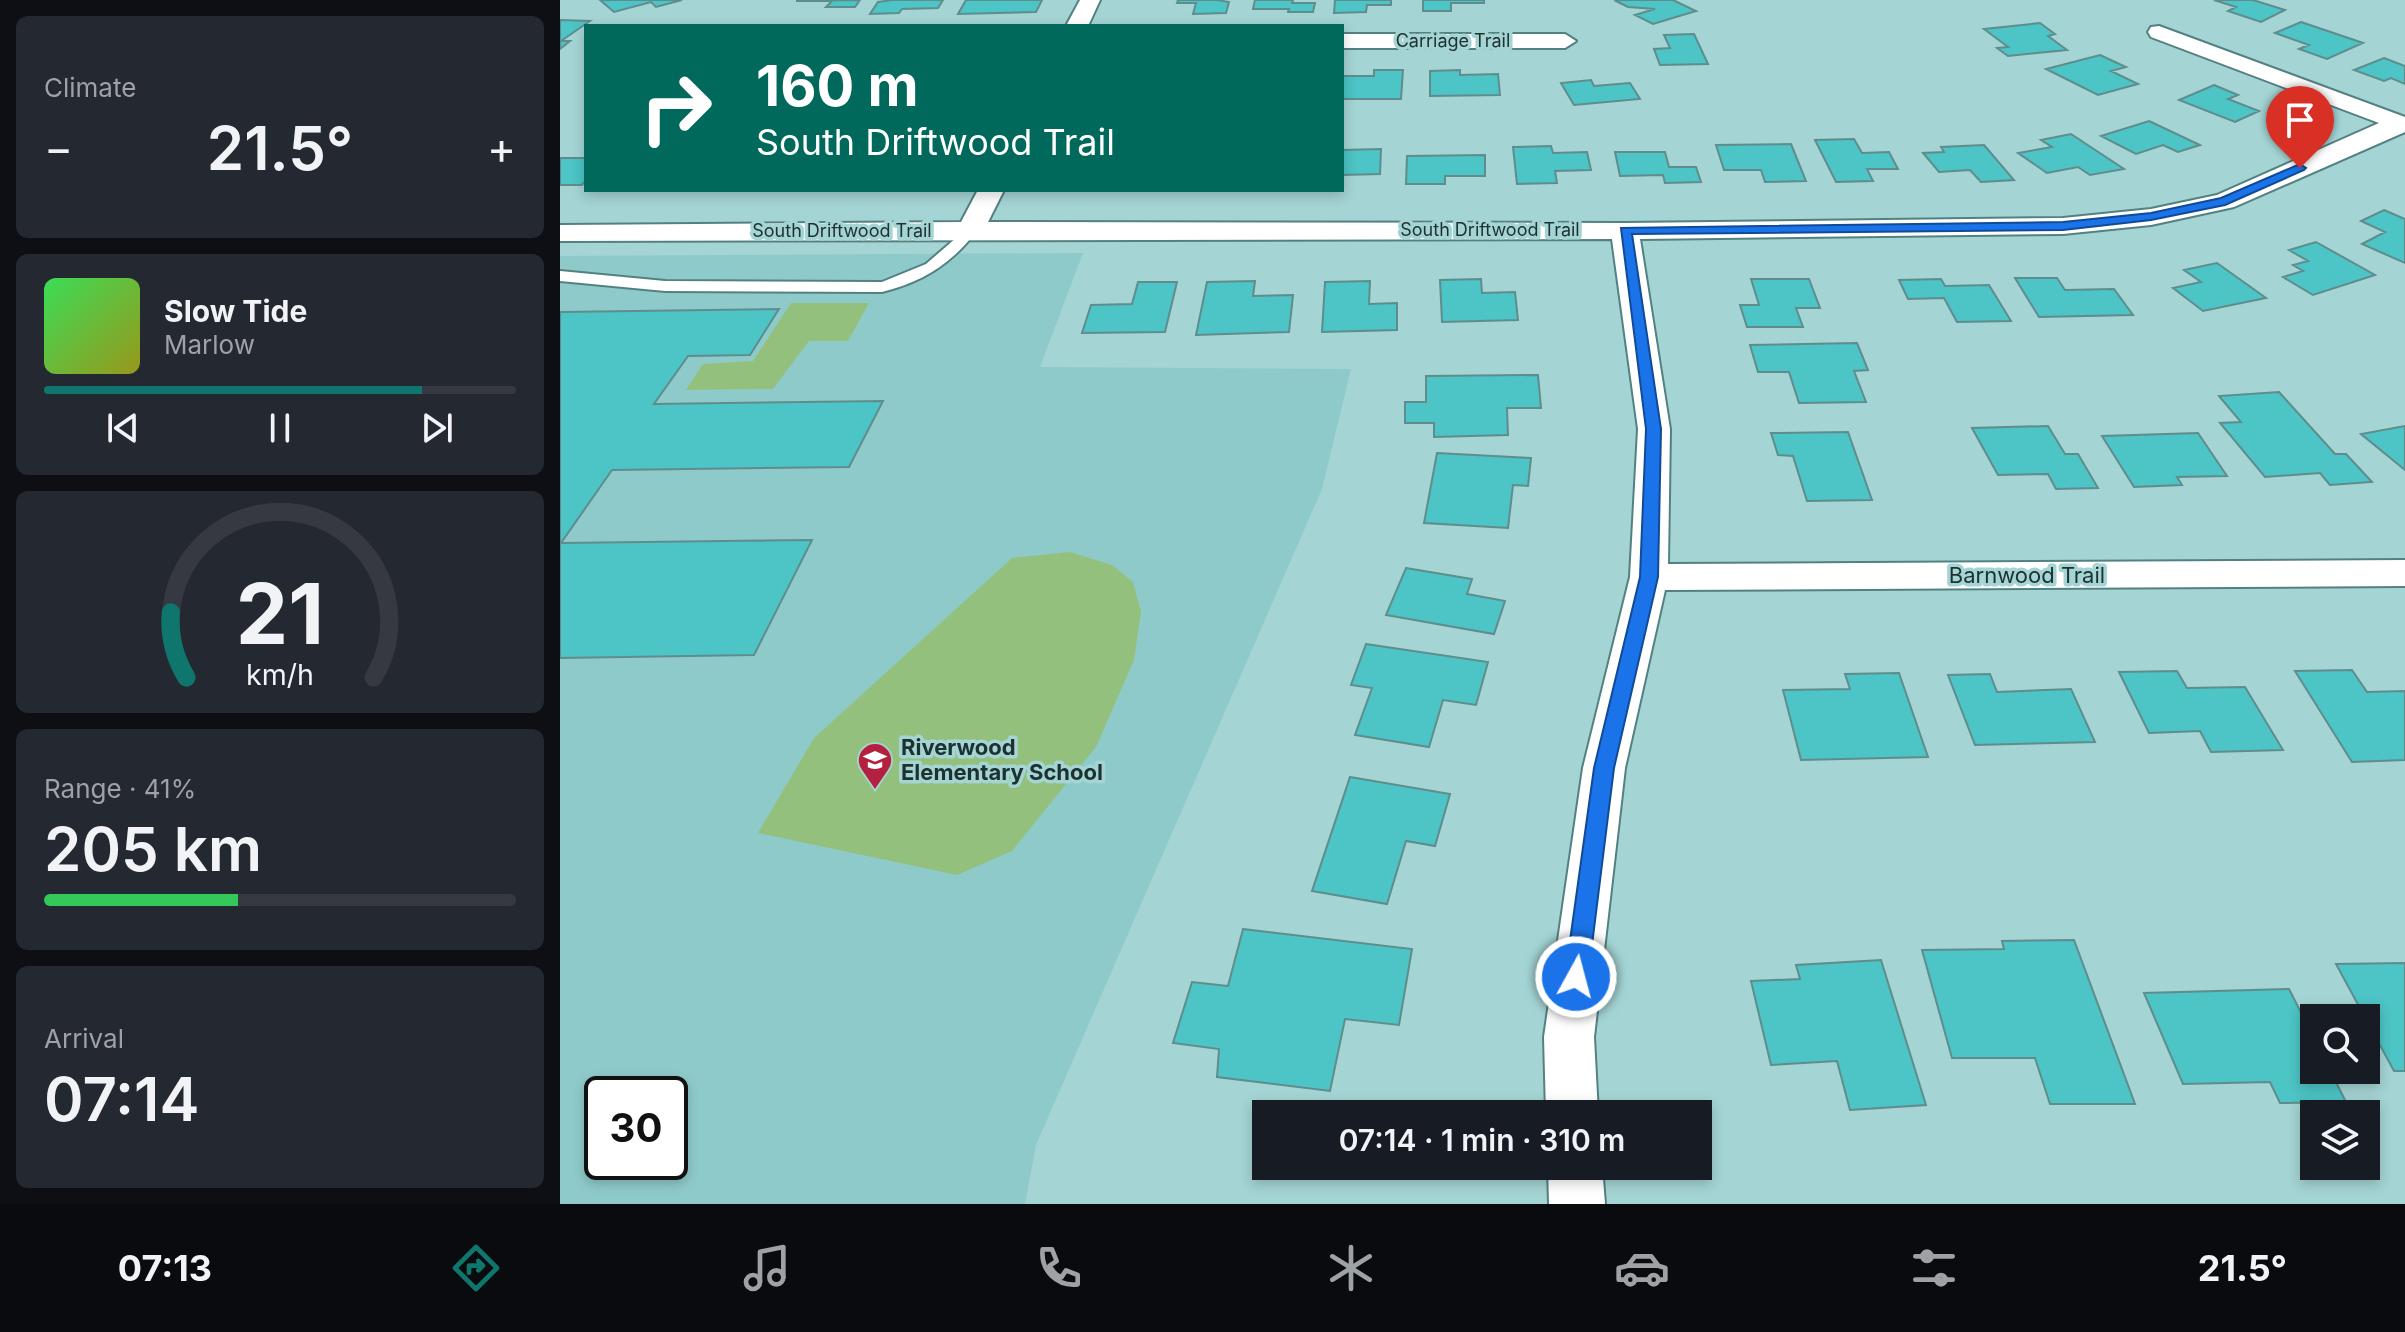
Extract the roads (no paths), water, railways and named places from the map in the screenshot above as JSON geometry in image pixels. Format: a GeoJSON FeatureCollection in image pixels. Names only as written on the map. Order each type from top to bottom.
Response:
{"type":"FeatureCollection","features":[{"type":"Feature","properties":{"kind":"street"},"geometry":{"type":"LineString","coordinates":[[1078,24],[1090,0]]}},
{"type":"Feature","properties":{"kind":"street"},"geometry":{"type":"LineString","coordinates":[[2159,32],[2403,124]]}},
{"type":"Feature","properties":{"kind":"street","name":"Carriage Trail"},"geometry":{"type":"LineString","coordinates":[[1344,41],[1565,41]]}},
{"type":"Feature","properties":{"kind":"street","name":"South Driftwood Trail"},"geometry":{"type":"LineString","coordinates":[[560,233],[1625,231],[2063,226],[2151,217],[2225,201],[2403,124]]}},
{"type":"Feature","properties":{"kind":"street"},"geometry":{"type":"LineString","coordinates":[[970,230],[990,192]]}},
{"type":"Feature","properties":{"kind":"street"},"geometry":{"type":"LineString","coordinates":[[1571,1100],[1569,1037],[1604,768],[1649,577],[1654,429],[1625,231]]}},
{"type":"Feature","properties":{"kind":"street","name":"Barnwood Trail"},"geometry":{"type":"LineString","coordinates":[[1649,577],[2405,573]]}},
{"type":"Feature","properties":{"kind":"street"},"geometry":{"type":"LineString","coordinates":[[1576,1180],[1577,1204]]}},
{"type":"Feature","properties":{"kind":"lane"},"geometry":{"type":"LineString","coordinates":[[560,276],[665,286],[882,287],[906,282],[931,269],[955,249],[970,230]]}},
{"type":"Feature","properties":{"kind":"place","name":"Riverwood Elementary School"},"geometry":{"type":"Point","coordinates":[875,791]}}]}
